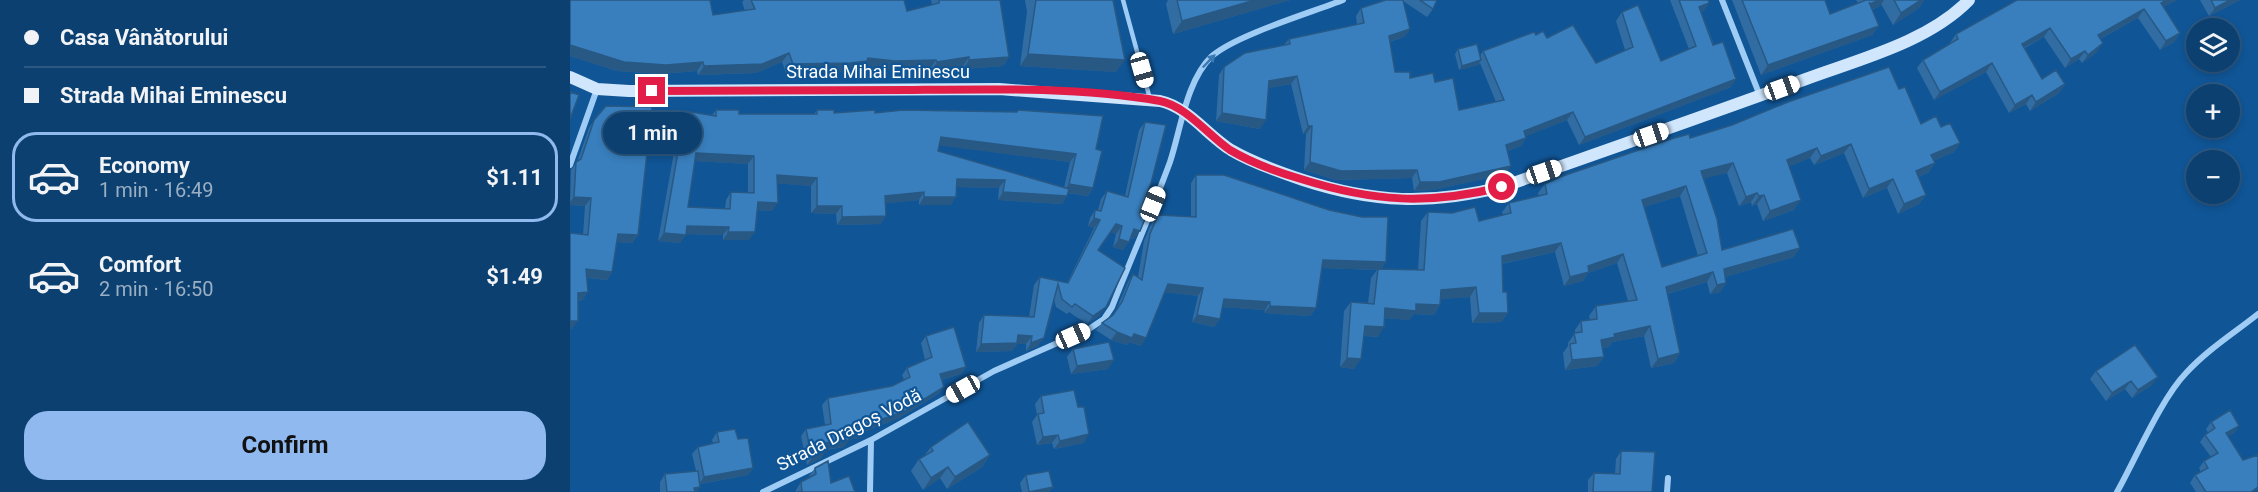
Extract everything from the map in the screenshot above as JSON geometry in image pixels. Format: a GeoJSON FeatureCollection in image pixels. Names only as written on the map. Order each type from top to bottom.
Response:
{"type":"FeatureCollection","features":[{"type":"Feature","properties":{"kind":"main road","name":"Strada Mihai Eminescu"},"geometry":{"type":"LineString","coordinates":[[570,77],[597,89],[999,89],[1151,100],[1168,103],[1185,113],[1202,130],[1233,151],[1286,175],[1351,194],[1376,198],[1426,200],[1468,195],[1502,187],[1760,96],[1908,39],[1948,18],[1969,0]]}},
{"type":"Feature","properties":{"kind":"street","name":"Strada Dragoș Vodă"},"geometry":{"type":"LineString","coordinates":[[763,492],[871,440],[994,371],[1089,329],[1104,319],[1112,308],[1130,263],[1169,163],[1202,68],[1221,50],[1342,0]]}},
{"type":"Feature","properties":{"kind":"street"},"geometry":{"type":"LineString","coordinates":[[1722,0],[1760,96]]}},
{"type":"Feature","properties":{"kind":"street"},"geometry":{"type":"LineString","coordinates":[[570,165],[597,89]]}},
{"type":"Feature","properties":{"kind":"street"},"geometry":{"type":"LineString","coordinates":[[2117,492],[2174,388],[2187,372],[2215,347],[2258,314]]}},
{"type":"Feature","properties":{"kind":"street"},"geometry":{"type":"LineString","coordinates":[[870,492],[871,440]]}},
{"type":"Feature","properties":{"kind":"street"},"geometry":{"type":"LineString","coordinates":[[1667,492],[1668,478]]}},
{"type":"Feature","properties":{"kind":"lane"},"geometry":{"type":"LineString","coordinates":[[1123,0],[1151,100]]}},
{"type":"Feature","properties":{"kind":"building"},"geometry":{"type":"Polygon","coordinates":[[[570,0],[710,0],[713,15],[755,9],[751,0],[904,0],[907,11],[939,3],[939,0],[1000,0],[1009,57],[969,60],[969,57],[937,62],[936,60],[895,61],[868,58],[867,61],[850,63],[793,64],[789,53],[762,64],[704,66],[703,62],[666,65],[624,62],[570,45],[570,0]]]}},
{"type":"Feature","properties":{"kind":"building"},"geometry":{"type":"Polygon","coordinates":[[[1036,0],[1113,0],[1125,60],[1028,54],[1036,0]]]}},
{"type":"Feature","properties":{"kind":"building"},"geometry":{"type":"Polygon","coordinates":[[[1177,0],[1255,0],[1182,21],[1177,0]]]}},
{"type":"Feature","properties":{"kind":"building"},"geometry":{"type":"Polygon","coordinates":[[[1386,0],[1403,0],[1410,29],[1389,36],[1395,72],[1410,72],[1410,78],[1433,73],[1435,82],[1453,78],[1459,110],[1504,100],[1483,51],[1534,32],[1536,35],[1543,31],[1547,38],[1573,25],[1596,63],[1633,47],[1622,12],[1638,5],[1661,61],[1696,46],[1679,0],[1708,0],[1709,3],[1699,7],[1713,45],[1723,42],[1736,79],[1585,137],[1573,112],[1524,131],[1526,138],[1506,145],[1511,166],[1439,182],[1420,182],[1417,170],[1341,171],[1310,162],[1312,126],[1308,126],[1297,76],[1269,81],[1266,120],[1222,113],[1224,67],[1245,53],[1290,44],[1289,39],[1364,23],[1361,8],[1386,0]]]}},
{"type":"Feature","properties":{"kind":"building"},"geometry":{"type":"Polygon","coordinates":[[[1420,0],[1437,0],[1433,9],[1420,0]]]}},
{"type":"Feature","properties":{"kind":"building"},"geometry":{"type":"Polygon","coordinates":[[[1742,0],[1825,0],[1830,14],[1866,0],[1879,0],[1870,4],[1869,2],[1879,26],[1768,65],[1742,0]]]}},
{"type":"Feature","properties":{"kind":"building"},"geometry":{"type":"Polygon","coordinates":[[[1894,0],[1921,0],[1901,13],[1894,0]]]}},
{"type":"Feature","properties":{"kind":"building"},"geometry":{"type":"Polygon","coordinates":[[[2017,0],[2167,0],[2161,3],[2180,33],[2166,41],[2144,9],[2098,35],[2103,43],[2088,55],[2085,51],[2071,59],[2050,28],[2022,44],[2042,79],[2056,70],[2065,84],[2036,102],[2032,95],[2015,105],[1992,63],[1940,92],[1923,60],[1958,39],[1956,34],[2017,0]]]}},
{"type":"Feature","properties":{"kind":"building"},"geometry":{"type":"Polygon","coordinates":[[[2211,0],[2230,0],[2215,8],[2211,0]]]}},
{"type":"Feature","properties":{"kind":"building"},"geometry":{"type":"Polygon","coordinates":[[[1477,44],[1481,60],[1462,66],[1458,49],[1477,44]]]}},
{"type":"Feature","properties":{"kind":"building"},"geometry":{"type":"Polygon","coordinates":[[[1889,67],[1899,89],[1905,87],[1921,124],[1936,116],[1941,127],[1950,123],[1960,143],[1931,155],[1935,163],[1916,171],[1926,195],[1904,204],[1893,179],[1869,189],[1851,144],[1821,156],[1817,148],[1787,160],[1801,200],[1770,211],[1764,195],[1759,196],[1757,193],[1746,197],[1733,163],[1701,171],[1717,219],[1722,250],[1793,229],[1800,248],[1724,269],[1726,283],[1717,285],[1713,272],[1666,287],[1680,353],[1658,359],[1650,326],[1614,334],[1615,337],[1601,340],[1604,357],[1572,360],[1570,344],[1576,343],[1574,333],[1582,332],[1581,321],[1597,319],[1596,306],[1637,300],[1623,254],[1588,266],[1589,272],[1570,277],[1561,243],[1502,256],[1503,292],[1507,292],[1508,313],[1479,313],[1476,287],[1441,290],[1440,305],[1416,304],[1416,311],[1385,308],[1384,327],[1365,326],[1361,359],[1347,358],[1351,302],[1374,304],[1378,269],[1424,270],[1428,212],[1452,213],[1475,207],[1479,221],[1511,213],[1509,203],[1547,194],[1545,184],[1560,177],[1671,139],[1689,134],[1690,138],[1732,125],[1788,102],[1889,67]],[[1686,186],[1642,200],[1662,267],[1707,253],[1686,186]]]}},
{"type":"Feature","properties":{"kind":"building"},"geometry":{"type":"Polygon","coordinates":[[[570,92],[579,95],[570,119],[570,92]]]}},
{"type":"Feature","properties":{"kind":"building"},"geometry":{"type":"Polygon","coordinates":[[[606,106],[652,107],[638,235],[618,234],[612,272],[586,269],[588,292],[578,293],[578,321],[570,321],[570,233],[588,235],[591,198],[574,197],[576,162],[581,159],[594,120],[606,106]]]}},
{"type":"Feature","properties":{"kind":"building"},"geometry":{"type":"Polygon","coordinates":[[[716,110],[739,110],[739,114],[817,114],[817,110],[834,110],[834,113],[875,110],[875,113],[903,110],[1017,112],[1018,110],[1103,116],[1096,149],[1102,151],[1093,188],[1069,184],[1076,154],[941,137],[938,151],[1069,189],[1067,196],[1003,192],[1005,180],[957,179],[956,197],[924,197],[924,192],[885,196],[886,216],[842,217],[842,206],[817,206],[817,178],[777,175],[778,203],[758,202],[755,232],[728,232],[729,227],[687,226],[686,235],[664,233],[685,111],[716,116],[716,110]],[[696,153],[688,207],[730,209],[731,192],[754,193],[754,156],[696,153]]]}},
{"type":"Feature","properties":{"kind":"building"},"geometry":{"type":"Polygon","coordinates":[[[1145,122],[1166,125],[1151,183],[1140,213],[1147,214],[1140,231],[1134,229],[1129,242],[1119,239],[1122,226],[1116,224],[1098,250],[1125,268],[1106,307],[1093,316],[1075,304],[1072,307],[1062,299],[1058,284],[1044,338],[1031,343],[1032,336],[1018,335],[1017,343],[981,344],[984,315],[1034,317],[1040,277],[1068,283],[1100,220],[1094,218],[1095,210],[1101,211],[1107,191],[1128,197],[1145,122]]]}},
{"type":"Feature","properties":{"kind":"building"},"geometry":{"type":"Polygon","coordinates":[[[1196,175],[1224,175],[1329,210],[1362,217],[1388,217],[1386,262],[1323,260],[1316,308],[1270,306],[1270,302],[1224,299],[1220,319],[1197,315],[1203,288],[1168,284],[1146,338],[1134,334],[1132,338],[1117,332],[1102,323],[1113,315],[1122,302],[1133,274],[1142,280],[1150,234],[1158,215],[1196,217],[1196,175]]]}},
{"type":"Feature","properties":{"kind":"building"},"geometry":{"type":"Polygon","coordinates":[[[954,327],[966,367],[940,374],[944,387],[905,411],[866,425],[866,430],[848,432],[849,440],[825,443],[826,451],[812,458],[806,429],[831,424],[828,398],[892,386],[910,377],[907,368],[932,357],[926,336],[954,327]]]}},
{"type":"Feature","properties":{"kind":"building"},"geometry":{"type":"Polygon","coordinates":[[[1109,342],[1114,360],[1077,366],[1073,349],[1109,342]]]}},
{"type":"Feature","properties":{"kind":"building"},"geometry":{"type":"Polygon","coordinates":[[[2135,345],[2158,377],[2138,390],[2131,381],[2112,393],[2096,371],[2135,345]]]}},
{"type":"Feature","properties":{"kind":"building"},"geometry":{"type":"Polygon","coordinates":[[[1074,390],[1078,407],[1084,407],[1089,434],[1060,441],[1058,435],[1043,437],[1038,414],[1044,413],[1041,396],[1074,390]]]}},
{"type":"Feature","properties":{"kind":"building"},"geometry":{"type":"Polygon","coordinates":[[[2230,410],[2239,426],[2226,433],[2243,460],[2258,455],[2258,487],[2251,492],[2206,492],[2195,475],[2208,468],[2204,461],[2218,453],[2205,435],[2215,428],[2211,422],[2230,410]]]}},
{"type":"Feature","properties":{"kind":"building"},"geometry":{"type":"Polygon","coordinates":[[[968,422],[990,455],[955,477],[948,467],[931,478],[919,459],[933,451],[931,447],[968,422]]]}},
{"type":"Feature","properties":{"kind":"building"},"geometry":{"type":"Polygon","coordinates":[[[735,429],[738,439],[748,438],[753,468],[704,477],[698,447],[719,442],[717,432],[735,429]]]}},
{"type":"Feature","properties":{"kind":"building"},"geometry":{"type":"Polygon","coordinates":[[[1621,451],[1655,452],[1652,492],[1593,492],[1594,473],[1620,474],[1621,451]]]}},
{"type":"Feature","properties":{"kind":"building"},"geometry":{"type":"Polygon","coordinates":[[[828,461],[831,483],[849,476],[855,492],[797,492],[802,491],[801,482],[816,474],[815,468],[828,461]]]}},
{"type":"Feature","properties":{"kind":"building"},"geometry":{"type":"Polygon","coordinates":[[[698,471],[700,487],[694,488],[695,492],[667,492],[665,474],[698,471]]]}},
{"type":"Feature","properties":{"kind":"building"},"geometry":{"type":"Polygon","coordinates":[[[1049,471],[1053,487],[1029,492],[1026,475],[1049,471]]]}},
{"type":"Feature","properties":{"kind":"route"},"geometry":{"type":"LineString","coordinates":[[652,91],[999,89],[1151,100],[1176,106],[1214,139],[1258,164],[1286,175],[1351,194],[1376,198],[1426,200],[1447,199],[1502,187]]}}]}
